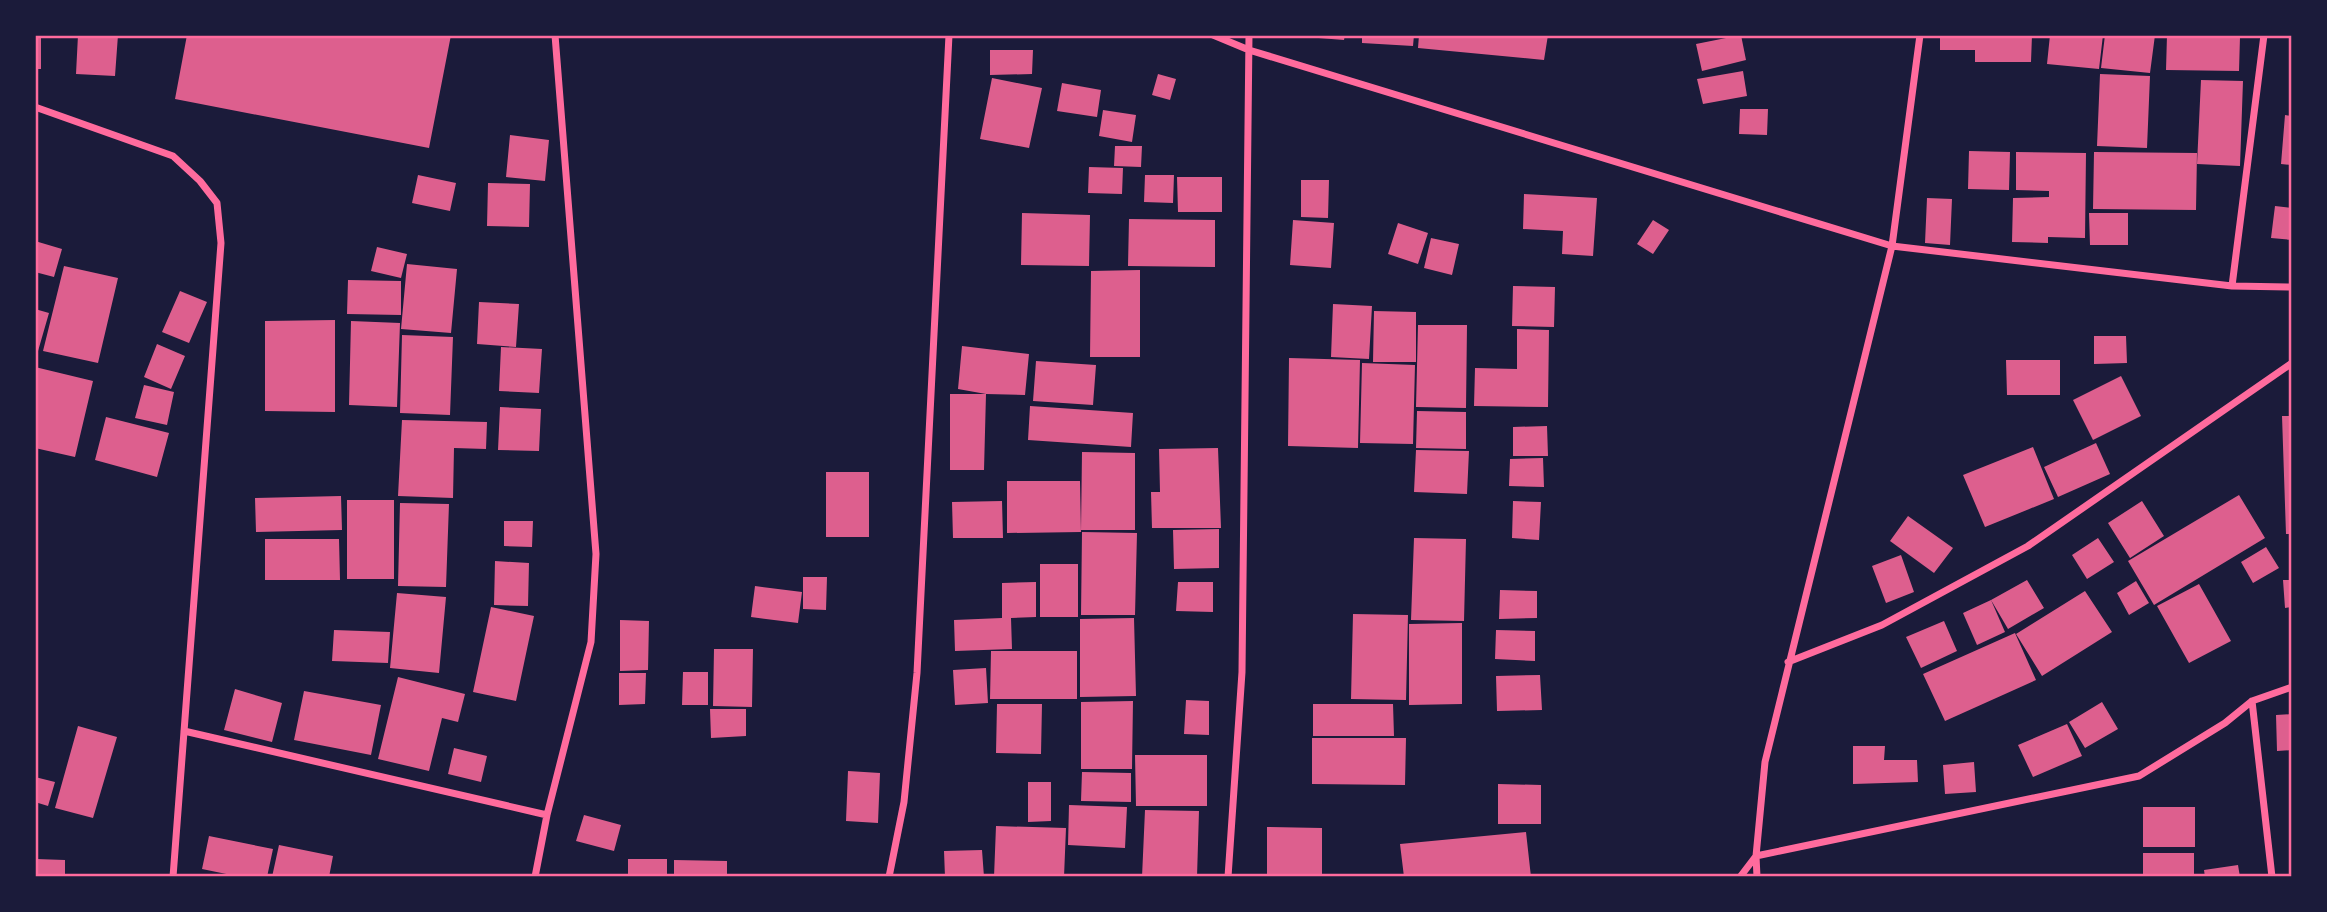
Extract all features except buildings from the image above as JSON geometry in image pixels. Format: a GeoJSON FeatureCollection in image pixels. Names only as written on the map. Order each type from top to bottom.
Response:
{"type":"FeatureCollection","features":[{"type":"Feature","properties":{"kind":"street"},"geometry":{"type":"LineString","coordinates":[[535,877],[547,815],[591,642],[596,554],[555,35]]}},
{"type":"Feature","properties":{"kind":"street"},"geometry":{"type":"LineString","coordinates":[[888,877],[904,803],[917,673],[949,35]]}},
{"type":"Feature","properties":{"kind":"street"},"geometry":{"type":"LineString","coordinates":[[1213,35],[1249,50],[1892,246],[2232,286],[2292,287]]}},
{"type":"Feature","properties":{"kind":"street"},"geometry":{"type":"LineString","coordinates":[[1228,877],[1242,672],[1249,35]]}},
{"type":"Feature","properties":{"kind":"street"},"geometry":{"type":"LineString","coordinates":[[1757,877],[1756,856],[1765,762],[1892,246],[1920,35]]}},
{"type":"Feature","properties":{"kind":"street"},"geometry":{"type":"LineString","coordinates":[[2232,286],[2264,35]]}},
{"type":"Feature","properties":{"kind":"street"},"geometry":{"type":"LineString","coordinates":[[35,107],[173,156],[200,181],[217,203],[221,243],[173,877]]}},
{"type":"Feature","properties":{"kind":"street"},"geometry":{"type":"LineString","coordinates":[[1788,662],[1882,625],[2028,545],[2292,363]]}},
{"type":"Feature","properties":{"kind":"street"},"geometry":{"type":"LineString","coordinates":[[1740,877],[1756,856],[2139,776],[2225,723],[2252,701],[2292,687]]}},
{"type":"Feature","properties":{"kind":"street"},"geometry":{"type":"LineString","coordinates":[[2252,701],[2272,877]]}},
{"type":"Feature","properties":{"kind":"street"},"geometry":{"type":"LineString","coordinates":[[184,731],[547,815]]}}]}
